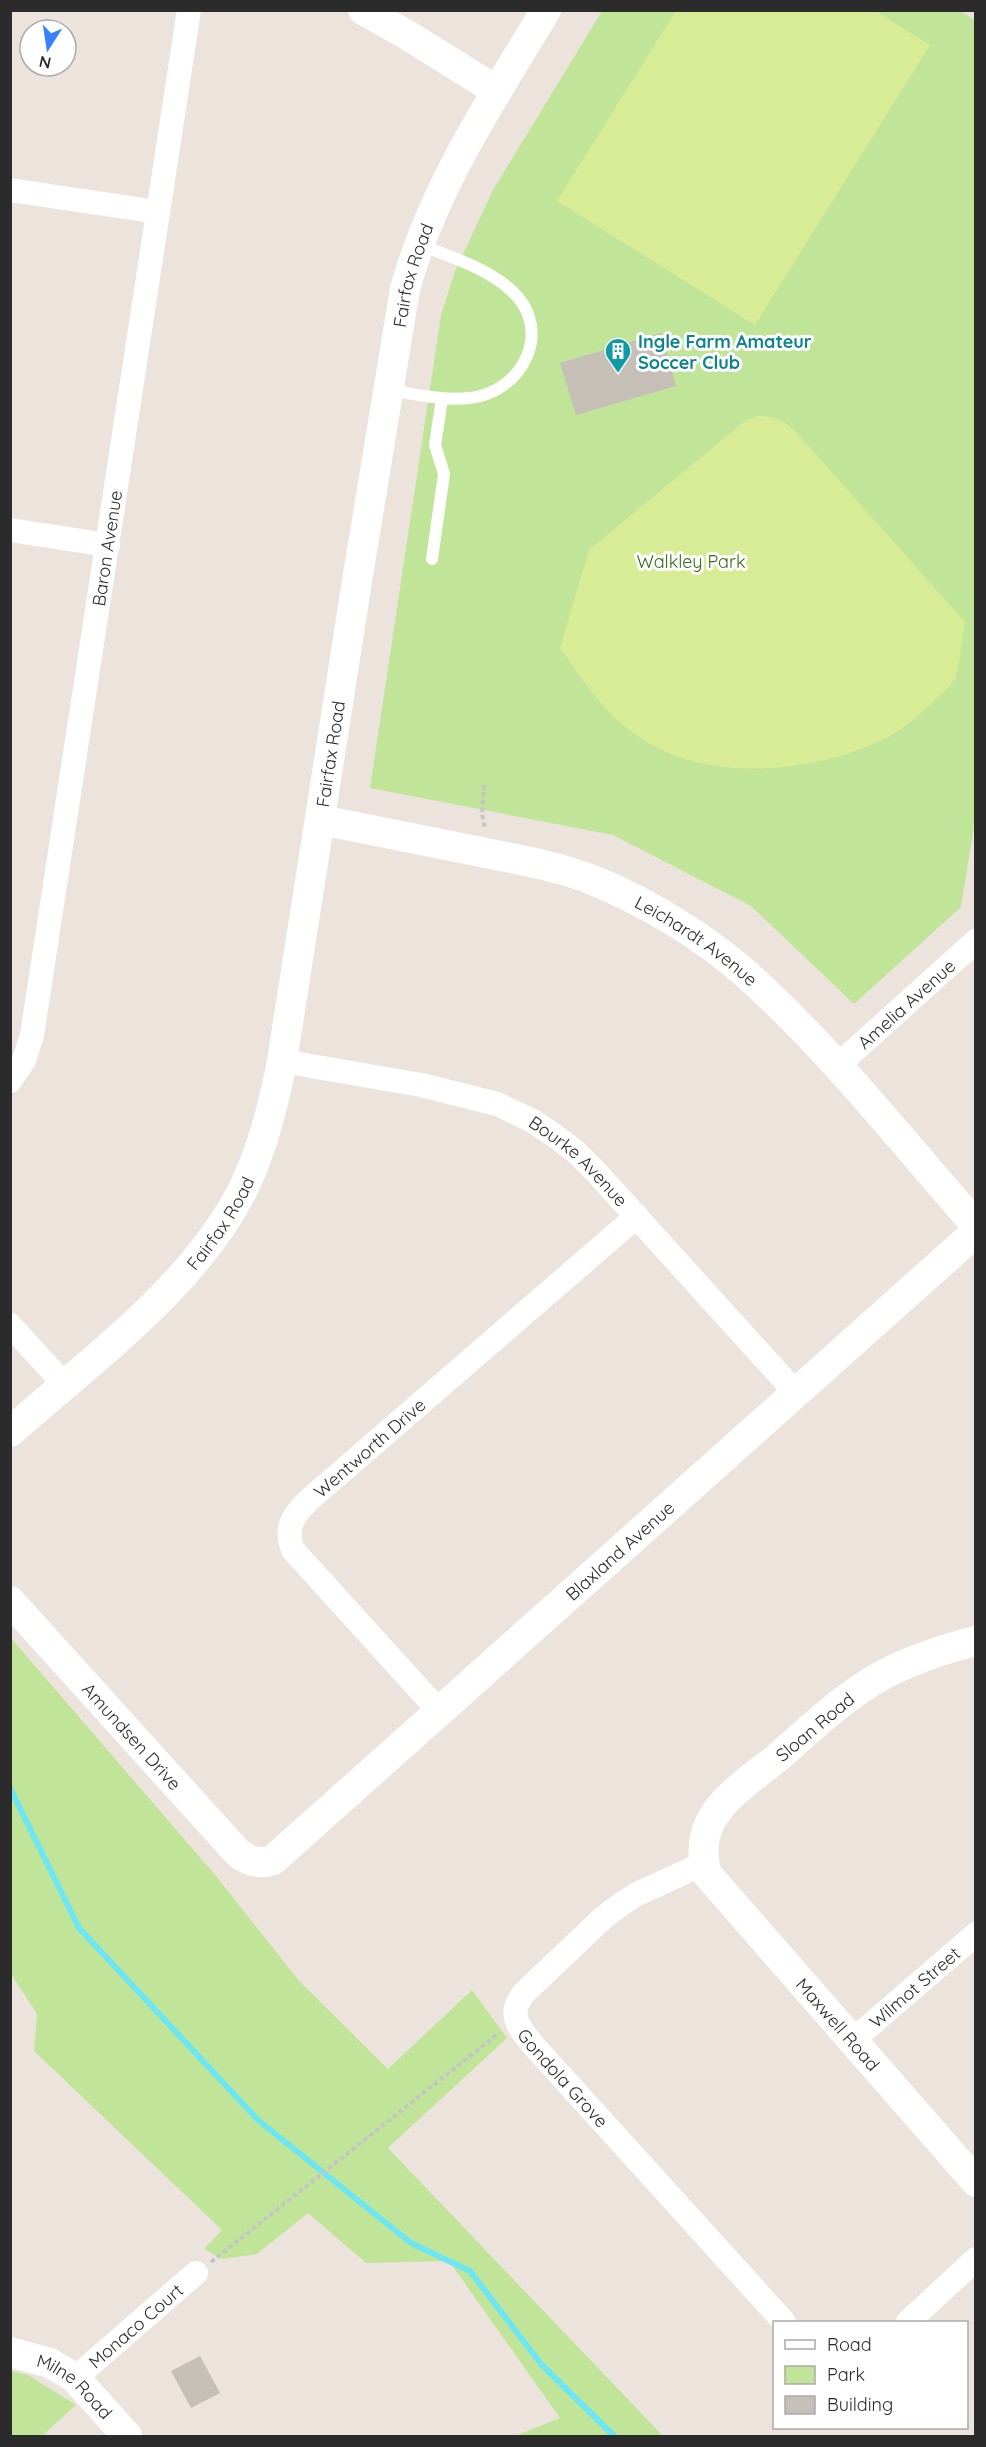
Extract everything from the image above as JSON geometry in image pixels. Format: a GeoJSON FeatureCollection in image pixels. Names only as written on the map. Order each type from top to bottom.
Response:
{"type":"FeatureCollection","features":[{"type":"Feature","properties":{"kind":"street","name":"Baron Avenue"},"geometry":{"type":"LineString","coordinates":[[10,1082],[24,1060],[32,1035],[189,10]]}},
{"type":"Feature","properties":{"kind":"street"},"geometry":{"type":"LineString","coordinates":[[363,10],[497,91]]}},
{"type":"Feature","properties":{"kind":"street","name":"Fairfax Road"},"geometry":{"type":"LineString","coordinates":[[10,1432],[165,1294],[193,1264],[219,1229],[245,1184],[258,1155],[274,1106],[282,1061],[405,289],[418,244],[448,175],[546,10]]}},
{"type":"Feature","properties":{"kind":"street"},"geometry":{"type":"LineString","coordinates":[[10,190],[158,212]]}},
{"type":"Feature","properties":{"kind":"street"},"geometry":{"type":"LineString","coordinates":[[10,530],[108,545]]}},
{"type":"Feature","properties":{"kind":"street","name":"Leichardt Avenue"},"geometry":{"type":"LineString","coordinates":[[321,820],[525,861],[594,881],[666,918],[703,941],[745,973],[837,1066],[975,1225]]}},
{"type":"Feature","properties":{"kind":"street","name":"Amelia Avenue"},"geometry":{"type":"LineString","coordinates":[[837,1066],[975,941]]}},
{"type":"Feature","properties":{"kind":"street","name":"Bourke Avenue"},"geometry":{"type":"LineString","coordinates":[[282,1061],[475,1097],[533,1121],[576,1152],[796,1392]]}},
{"type":"Feature","properties":{"kind":"street","name":"Wentworth Drive"},"geometry":{"type":"LineString","coordinates":[[439,1711],[293,1550],[289,1539],[291,1521],[310,1499],[637,1216]]}},
{"type":"Feature","properties":{"kind":"street","name":"Blaxland Avenue"},"geometry":{"type":"LineString","coordinates":[[259,1863],[268,1862],[281,1855],[975,1232]]}},
{"type":"Feature","properties":{"kind":"street"},"geometry":{"type":"LineString","coordinates":[[10,1325],[64,1384]]}},
{"type":"Feature","properties":{"kind":"street","name":"Amundsen Drive"},"geometry":{"type":"LineString","coordinates":[[10,1601],[227,1843],[244,1857],[259,1863]]}},
{"type":"Feature","properties":{"kind":"street","name":"Sloan Road"},"geometry":{"type":"LineString","coordinates":[[703,1864],[708,1826],[718,1810],[836,1707],[880,1677],[908,1663],[975,1641]]}},
{"type":"Feature","properties":{"kind":"street","name":"Gondola Grove"},"geometry":{"type":"LineString","coordinates":[[703,1864],[637,1894],[603,1918],[524,1993],[516,2004],[516,2020],[533,2045],[783,2321]]}},
{"type":"Feature","properties":{"kind":"street","name":"Maxwell Road"},"geometry":{"type":"LineString","coordinates":[[703,1864],[707,1874],[726,1897],[975,2182]]}},
{"type":"Feature","properties":{"kind":"street","name":"Wilmot Street"},"geometry":{"type":"LineString","coordinates":[[853,2040],[975,1934]]}},
{"type":"Feature","properties":{"kind":"street"},"geometry":{"type":"LineString","coordinates":[[909,2321],[975,2259]]}},
{"type":"Feature","properties":{"kind":"street","name":"Monaco Court"},"geometry":{"type":"LineString","coordinates":[[75,2378],[196,2273]]}},
{"type":"Feature","properties":{"kind":"street","name":"Milne Road"},"geometry":{"type":"LineString","coordinates":[[10,2352],[50,2363],[75,2378],[127,2436]]}},
{"type":"Feature","properties":{"kind":"lane"},"geometry":{"type":"LineString","coordinates":[[388,389],[442,399],[472,398],[488,394],[503,385],[517,372],[526,360],[531,346],[533,332],[530,316],[524,304],[512,291],[486,272],[418,244]]}},
{"type":"Feature","properties":{"kind":"lane"},"geometry":{"type":"LineString","coordinates":[[432,559],[444,474],[435,445],[442,399]]}},
{"type":"Feature","properties":{"kind":"path"},"geometry":{"type":"LineString","coordinates":[[484,785],[482,814],[489,854]]}},
{"type":"Feature","properties":{"kind":"path"},"geometry":{"type":"LineString","coordinates":[[196,2273],[516,2020]]}},
{"type":"Feature","properties":{"kind":"green space","name":"Walkley Park"},"geometry":{"type":"Polygon","coordinates":[[[959,10],[975,20],[976,814],[961,907],[854,1004],[751,906],[613,835],[370,788],[441,315],[455,271],[493,190],[602,11],[959,10]]]}},
{"type":"Feature","properties":{"kind":"green space"},"geometry":{"type":"Polygon","coordinates":[[[676,11],[875,11],[930,45],[755,325],[557,201],[676,11]]]}},
{"type":"Feature","properties":{"kind":"green space"},"geometry":{"type":"Polygon","coordinates":[[[758,416],[779,420],[796,432],[965,622],[954,680],[923,711],[895,733],[855,751],[828,759],[770,768],[740,768],[711,765],[684,758],[642,739],[614,717],[603,705],[560,648],[589,550],[746,420],[758,416]]]}},
{"type":"Feature","properties":{"kind":"green space"},"geometry":{"type":"Polygon","coordinates":[[[11,1638],[216,1876],[299,1981],[388,2069],[472,1990],[507,2038],[388,2148],[663,2436],[515,2436],[560,2418],[449,2261],[366,2263],[308,2213],[257,2254],[222,2259],[204,2249],[222,2230],[34,2051],[37,2014],[11,1974],[11,1638]]]}},
{"type":"Feature","properties":{"kind":"green space"},"geometry":{"type":"Polygon","coordinates":[[[11,2371],[28,2375],[76,2405],[42,2436],[11,2436],[11,2371]]]}},
{"type":"Feature","properties":{"kind":"building","name":"Ingle Farm Amateur Soccer Club"},"geometry":{"type":"Polygon","coordinates":[[[661,333],[676,386],[576,415],[560,363],[661,333]]]}},
{"type":"Feature","properties":{"kind":"building"},"geometry":{"type":"Polygon","coordinates":[[[200,2356],[220,2393],[191,2408],[171,2371],[200,2356]]]}},
{"type":"Feature","properties":{"kind":"waterway"},"geometry":{"type":"LineString","coordinates":[[10,1788],[79,1928],[258,2120],[411,2243],[470,2271],[541,2364],[614,2436]]}},
{"type":"Feature","properties":{"kind":"place","name":"Ingle Farm Amateur Soccer Club"},"geometry":{"type":"Point","coordinates":[618,374]}}]}
